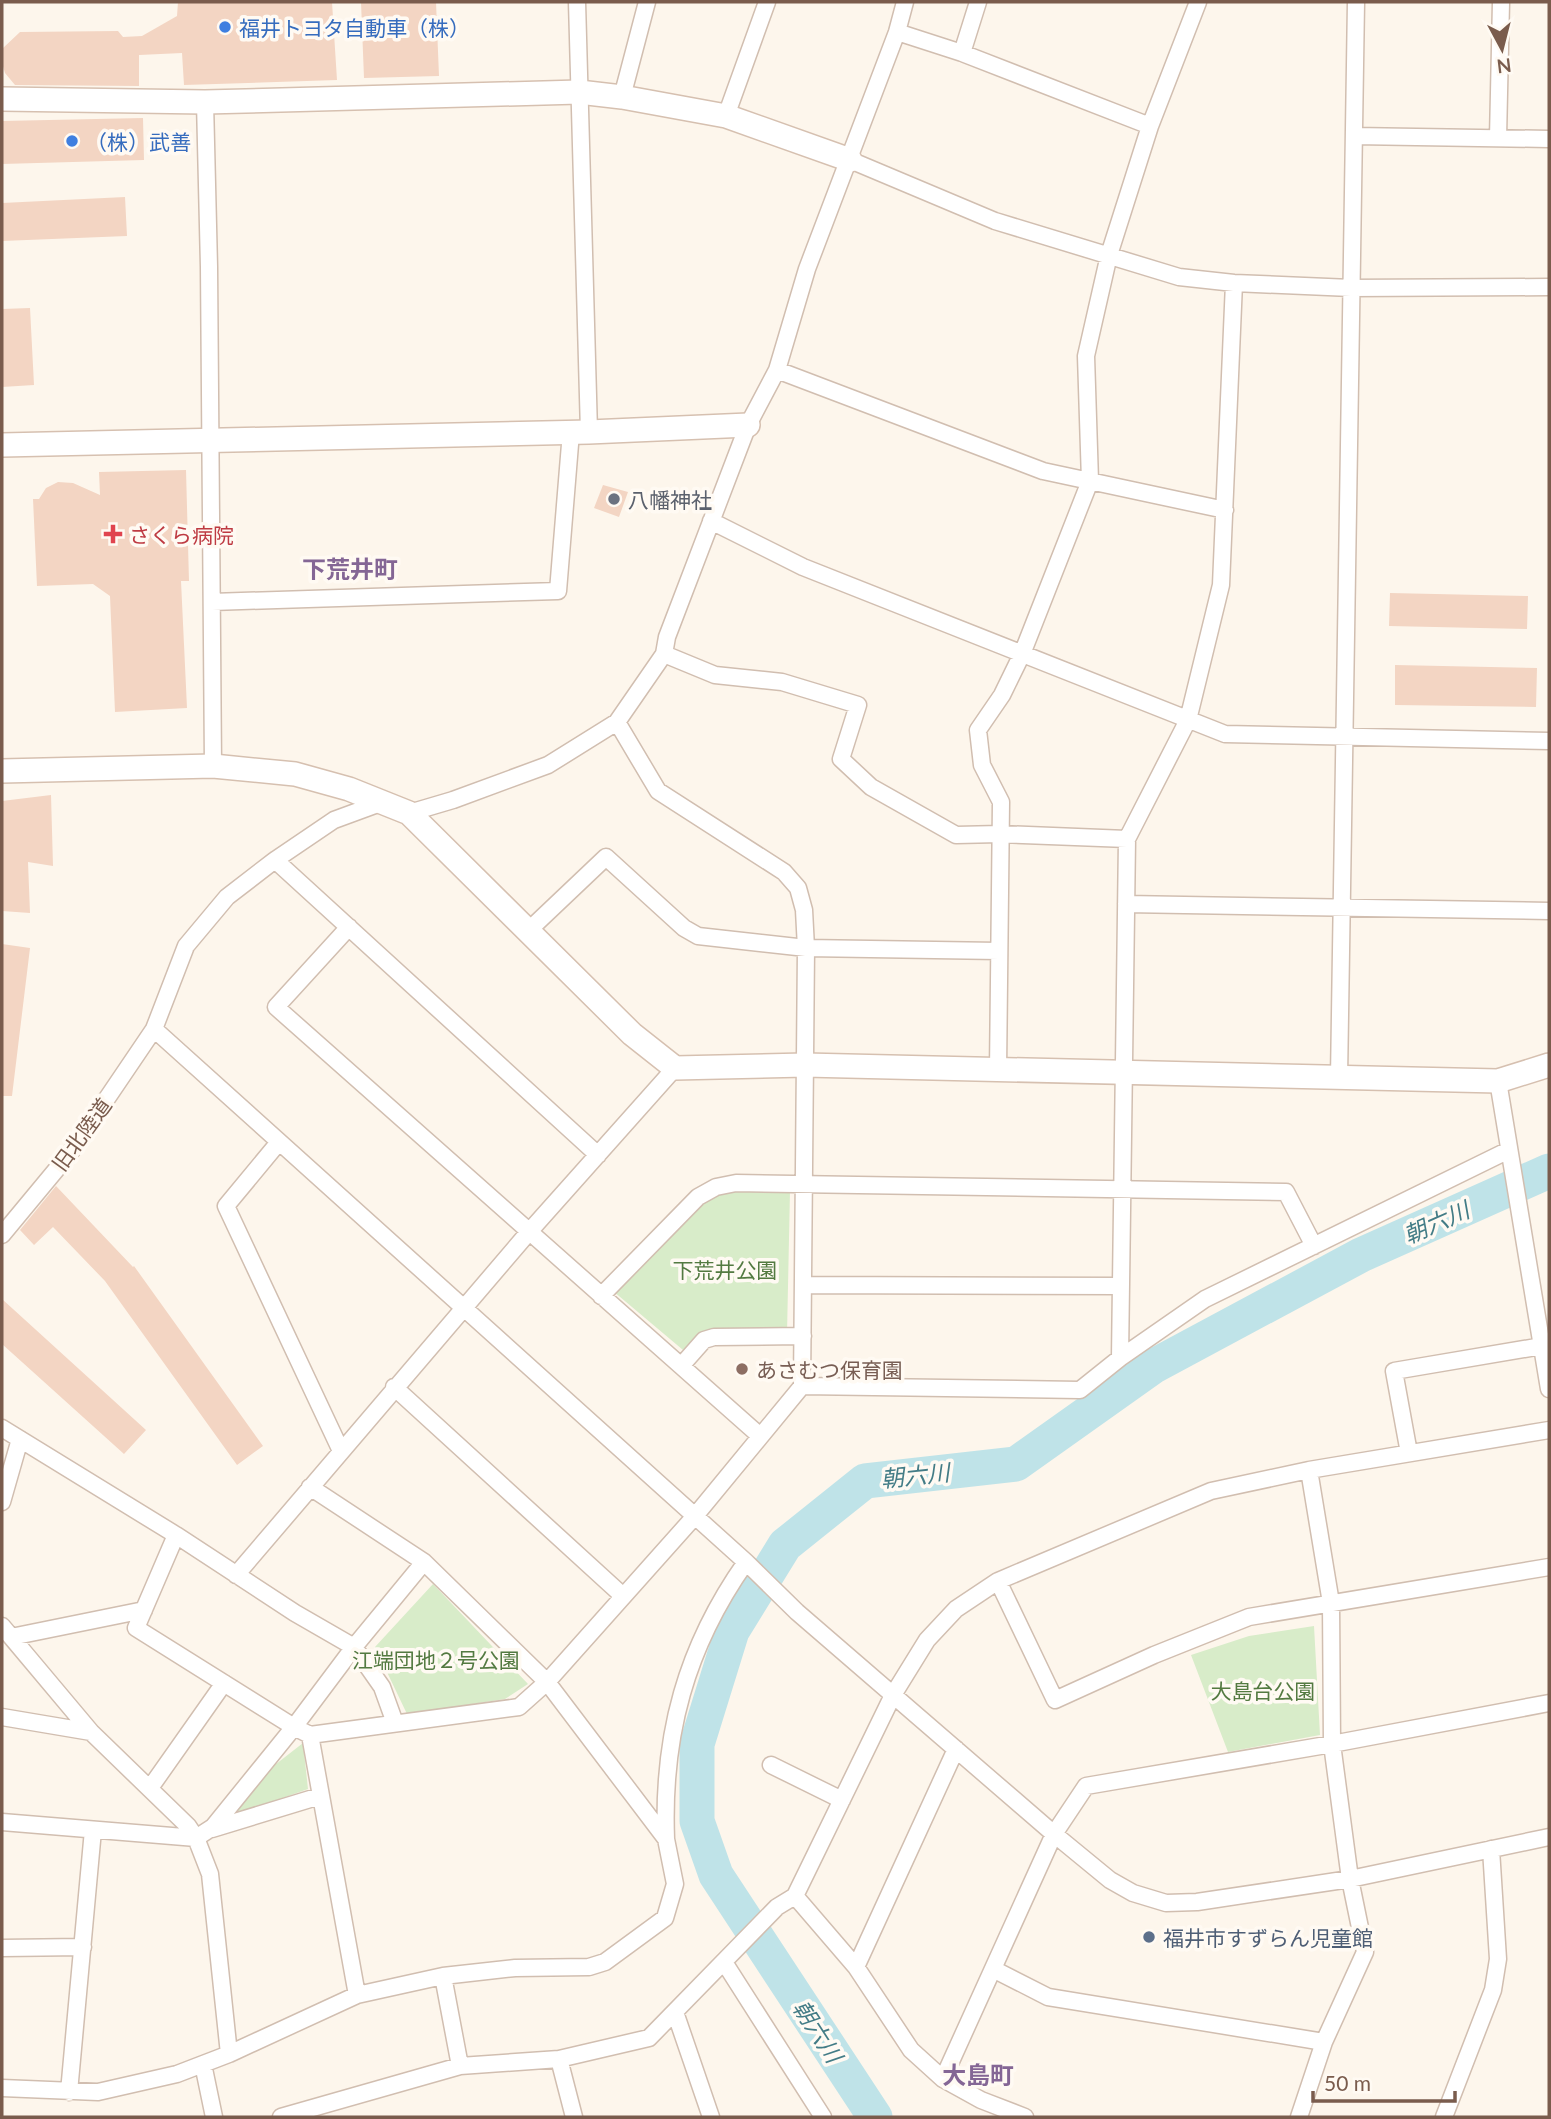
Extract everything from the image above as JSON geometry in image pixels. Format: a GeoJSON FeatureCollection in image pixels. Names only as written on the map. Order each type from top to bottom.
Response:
{"type":"FeatureCollection","features":[{"type":"Feature","properties":{"kind":"street"},"geometry":{"type":"LineString","coordinates":[[212,602],[558,591],[580,432],[577,2]]}},
{"type":"Feature","properties":{"kind":"street"},"geometry":{"type":"LineString","coordinates":[[622,97],[647,2]]}},
{"type":"Feature","properties":{"kind":"street"},"geometry":{"type":"LineString","coordinates":[[726,116],[767,2]]}},
{"type":"Feature","properties":{"kind":"street"},"geometry":{"type":"LineString","coordinates":[[409,813],[548,765],[617,722],[664,654],[667,637],[748,425],[777,370],[807,269],[897,32],[905,2]]}},
{"type":"Feature","properties":{"kind":"street"},"geometry":{"type":"LineString","coordinates":[[962,53],[978,2]]}},
{"type":"Feature","properties":{"kind":"street"},"geometry":{"type":"LineString","coordinates":[[998,1071],[1001,803],[982,765],[978,730],[1002,695],[1022,654],[1090,481],[1086,356],[1109,255],[1150,126],[1198,2]]}},
{"type":"Feature","properties":{"kind":"street"},"geometry":{"type":"LineString","coordinates":[[1339,1078],[1356,2]]}},
{"type":"Feature","properties":{"kind":"street"},"geometry":{"type":"LineString","coordinates":[[1498,138],[1501,2]]}},
{"type":"Feature","properties":{"kind":"street"},"geometry":{"type":"LineString","coordinates":[[897,32],[962,53],[1150,126]]}},
{"type":"Feature","properties":{"kind":"street"},"geometry":{"type":"LineString","coordinates":[[2,99],[205,102],[579,92],[622,97],[726,116],[850,160],[995,221],[1179,276],[1234,284],[1351,288],[1549,286]]}},
{"type":"Feature","properties":{"kind":"street"},"geometry":{"type":"LineString","coordinates":[[205,102],[213,766]]}},
{"type":"Feature","properties":{"kind":"street"},"geometry":{"type":"LineString","coordinates":[[1354,136],[1549,139]]}},
{"type":"Feature","properties":{"kind":"street"},"geometry":{"type":"LineString","coordinates":[[1120,1358],[1127,839],[1188,720],[1221,585],[1234,284]]}},
{"type":"Feature","properties":{"kind":"street"},"geometry":{"type":"LineString","coordinates":[[777,370],[1044,471],[1224,510]]}},
{"type":"Feature","properties":{"kind":"street"},"geometry":{"type":"LineString","coordinates":[[2,445],[580,432],[748,425]]}},
{"type":"Feature","properties":{"kind":"street"},"geometry":{"type":"LineString","coordinates":[[711,521],[803,567],[1225,734],[1549,741]]}},
{"type":"Feature","properties":{"kind":"street"},"geometry":{"type":"LineString","coordinates":[[664,654],[715,675],[782,682],[858,705],[841,759],[871,787],[956,835],[1127,839]]}},
{"type":"Feature","properties":{"kind":"street"},"geometry":{"type":"LineString","coordinates":[[176,1535],[136,1628],[294,1727],[310,1735],[519,1707],[547,1682],[624,1597],[803,1386],[806,947],[804,910],[799,888],[784,872],[658,790],[617,722]]}},
{"type":"Feature","properties":{"kind":"street"},"geometry":{"type":"LineString","coordinates":[[2,771],[213,766],[295,774],[349,789],[409,813],[632,1034],[675,1068],[806,1065],[1498,1081],[1549,1065]]}},
{"type":"Feature","properties":{"kind":"street","name":"旧北陸道"},"geometry":{"type":"LineString","coordinates":[[2,1235],[70,1153],[155,1030],[186,946],[226,897],[275,859],[334,820],[383,802]]}},
{"type":"Feature","properties":{"kind":"street"},"geometry":{"type":"LineString","coordinates":[[528,931],[606,857],[684,928],[698,936],[806,947],[999,951]]}},
{"type":"Feature","properties":{"kind":"street"},"geometry":{"type":"LineString","coordinates":[[275,859],[598,1155]]}},
{"type":"Feature","properties":{"kind":"street"},"geometry":{"type":"LineString","coordinates":[[1126,904],[1549,911]]}},
{"type":"Feature","properties":{"kind":"street"},"geometry":{"type":"LineString","coordinates":[[349,927],[276,1007],[760,1436]]}},
{"type":"Feature","properties":{"kind":"street"},"geometry":{"type":"LineString","coordinates":[[155,1030],[695,1516],[797,1612],[1110,1880],[1133,1893],[1166,1903],[1197,1902],[1350,1879],[1549,1837]]}},
{"type":"Feature","properties":{"kind":"street"},"geometry":{"type":"LineString","coordinates":[[236,1575],[394,1387],[675,1068]]}},
{"type":"Feature","properties":{"kind":"street"},"geometry":{"type":"LineString","coordinates":[[1498,1081],[1522,1228],[1542,1295],[1542,1346],[1549,1389]]}},
{"type":"Feature","properties":{"kind":"street"},"geometry":{"type":"LineString","coordinates":[[279,1142],[226,1206],[341,1451]]}},
{"type":"Feature","properties":{"kind":"street"},"geometry":{"type":"LineString","coordinates":[[803,1386],[1080,1390],[1120,1358],[1205,1299],[1510,1154]]}},
{"type":"Feature","properties":{"kind":"street"},"geometry":{"type":"LineString","coordinates":[[601,1296],[698,1197],[716,1187],[736,1182],[1286,1192],[1314,1246]]}},
{"type":"Feature","properties":{"kind":"street"},"geometry":{"type":"LineString","coordinates":[[804,1285],[1121,1286]]}},
{"type":"Feature","properties":{"kind":"street"},"geometry":{"type":"LineString","coordinates":[[681,1366],[704,1340],[714,1337],[803,1336]]}},
{"type":"Feature","properties":{"kind":"street"},"geometry":{"type":"LineString","coordinates":[[1409,1453],[1394,1371],[1542,1346]]}},
{"type":"Feature","properties":{"kind":"street"},"geometry":{"type":"LineString","coordinates":[[394,1387],[624,1597]]}},
{"type":"Feature","properties":{"kind":"street"},"geometry":{"type":"LineString","coordinates":[[2,1428],[354,1647],[382,1687],[395,1723]]}},
{"type":"Feature","properties":{"kind":"street"},"geometry":{"type":"LineString","coordinates":[[281,2117],[460,2066],[559,2059],[649,2038],[777,1907],[795,1896],[893,1695],[927,1640],[956,1609],[998,1581],[1211,1491],[1309,1470],[1549,1430]]}},
{"type":"Feature","properties":{"kind":"street"},"geometry":{"type":"LineString","coordinates":[[2,1502],[20,1439]]}},
{"type":"Feature","properties":{"kind":"street"},"geometry":{"type":"LineString","coordinates":[[1299,2117],[1324,2042],[1365,1952],[1350,1879],[1332,1744],[1331,1603],[1309,1470]]}},
{"type":"Feature","properties":{"kind":"street"},"geometry":{"type":"LineString","coordinates":[[310,1487],[424,1562],[547,1682],[666,1839]]}},
{"type":"Feature","properties":{"kind":"street"},"geometry":{"type":"LineString","coordinates":[[203,1833],[294,1727],[354,1647],[424,1562]]}},
{"type":"Feature","properties":{"kind":"street"},"geometry":{"type":"LineString","coordinates":[[2,2088],[98,2092],[177,2074],[229,2054],[357,1995],[443,1976],[515,1969],[589,1967],[605,1962],[665,1918],[675,1884],[666,1839],[665,1795],[670,1743],[685,1678],[724,1593],[750,1566]]}},
{"type":"Feature","properties":{"kind":"street"},"geometry":{"type":"LineString","coordinates":[[998,1581],[1055,1700],[1154,1655],[1249,1617],[1549,1567]]}},
{"type":"Feature","properties":{"kind":"street"},"geometry":{"type":"LineString","coordinates":[[6,1632],[144,1610]]}},
{"type":"Feature","properties":{"kind":"street"},"geometry":{"type":"LineString","coordinates":[[6,1632],[91,1732],[188,1826],[203,1833]]}},
{"type":"Feature","properties":{"kind":"street"},"geometry":{"type":"LineString","coordinates":[[150,1788],[224,1683]]}},
{"type":"Feature","properties":{"kind":"street"},"geometry":{"type":"LineString","coordinates":[[943,2079],[1054,1834],[1086,1786],[1549,1703]]}},
{"type":"Feature","properties":{"kind":"street"},"geometry":{"type":"LineString","coordinates":[[2,1717],[91,1732]]}},
{"type":"Feature","properties":{"kind":"street"},"geometry":{"type":"LineString","coordinates":[[310,1735],[357,1995]]}},
{"type":"Feature","properties":{"kind":"street"},"geometry":{"type":"LineString","coordinates":[[856,1967],[956,1749]]}},
{"type":"Feature","properties":{"kind":"street"},"geometry":{"type":"LineString","coordinates":[[771,1765],[842,1800]]}},
{"type":"Feature","properties":{"kind":"street"},"geometry":{"type":"LineString","coordinates":[[2,1822],[93,1830],[203,1833],[320,1796]]}},
{"type":"Feature","properties":{"kind":"street"},"geometry":{"type":"LineString","coordinates":[[69,2092],[93,1830]]}},
{"type":"Feature","properties":{"kind":"street"},"geometry":{"type":"LineString","coordinates":[[203,1833],[210,1874],[229,2054]]}},
{"type":"Feature","properties":{"kind":"street"},"geometry":{"type":"LineString","coordinates":[[1444,2117],[1493,1990],[1497,1959],[1492,1849]]}},
{"type":"Feature","properties":{"kind":"street"},"geometry":{"type":"LineString","coordinates":[[795,1896],[856,1967],[911,2050],[943,2079],[981,2099],[1025,2117]]}},
{"type":"Feature","properties":{"kind":"street"},"geometry":{"type":"LineString","coordinates":[[2,1948],[83,1947]]}},
{"type":"Feature","properties":{"kind":"street"},"geometry":{"type":"LineString","coordinates":[[729,1957],[823,2117]]}},
{"type":"Feature","properties":{"kind":"street"},"geometry":{"type":"LineString","coordinates":[[993,1969],[1048,1997],[1324,2042]]}},
{"type":"Feature","properties":{"kind":"street"},"geometry":{"type":"LineString","coordinates":[[443,1976],[460,2066]]}},
{"type":"Feature","properties":{"kind":"street"},"geometry":{"type":"LineString","coordinates":[[675,2012],[711,2117]]}},
{"type":"Feature","properties":{"kind":"street"},"geometry":{"type":"LineString","coordinates":[[559,2059],[575,2117]]}},
{"type":"Feature","properties":{"kind":"street"},"geometry":{"type":"LineString","coordinates":[[202,2064],[214,2117]]}},
{"type":"Feature","properties":{"kind":"green space","name":"下荒井公園"},"geometry":{"type":"Polygon","coordinates":[[[726,1190],[790,1191],[787,1334],[709,1331],[683,1350],[613,1291],[703,1201],[726,1190]]]}},
{"type":"Feature","properties":{"kind":"green space","name":"江端団地２号公園"},"geometry":{"type":"Polygon","coordinates":[[[433,1584],[528,1684],[505,1699],[407,1714],[375,1647],[433,1584]]]}},
{"type":"Feature","properties":{"kind":"green space","name":"大島台公園"},"geometry":{"type":"Polygon","coordinates":[[[1314,1626],[1320,1735],[1228,1752],[1191,1655],[1249,1636],[1314,1626]]]}},
{"type":"Feature","properties":{"kind":"green space"},"geometry":{"type":"Polygon","coordinates":[[[303,1743],[308,1789],[226,1818],[262,1775],[303,1743]]]}},
{"type":"Feature","properties":{"kind":"building"},"geometry":{"type":"Polygon","coordinates":[[[178,2],[332,2],[337,80],[184,85],[182,53],[139,55],[139,86],[15,85],[5,73],[2,49],[20,32],[118,31],[123,37],[142,36],[177,16],[178,2]]]}},
{"type":"Feature","properties":{"kind":"building"},"geometry":{"type":"Polygon","coordinates":[[[361,2],[436,2],[439,76],[364,78],[361,2]]]}},
{"type":"Feature","properties":{"kind":"building","name":"（株）武善"},"geometry":{"type":"Polygon","coordinates":[[[143,118],[144,160],[2,164],[2,121],[143,118]]]}},
{"type":"Feature","properties":{"kind":"building"},"geometry":{"type":"Polygon","coordinates":[[[125,197],[127,236],[2,241],[2,203],[125,197]]]}},
{"type":"Feature","properties":{"kind":"building"},"geometry":{"type":"Polygon","coordinates":[[[30,308],[34,385],[2,387],[2,309],[30,308]]]}},
{"type":"Feature","properties":{"kind":"building"},"geometry":{"type":"Polygon","coordinates":[[[186,470],[189,581],[181,581],[187,708],[115,712],[110,596],[93,584],[37,586],[33,499],[39,499],[46,488],[58,482],[73,483],[100,495],[99,472],[186,470]]]}},
{"type":"Feature","properties":{"kind":"building"},"geometry":{"type":"Polygon","coordinates":[[[603,485],[628,492],[619,517],[594,508],[603,485]]]}},
{"type":"Feature","properties":{"kind":"building"},"geometry":{"type":"Polygon","coordinates":[[[1390,593],[1528,596],[1527,629],[1389,626],[1390,593]]]}},
{"type":"Feature","properties":{"kind":"building"},"geometry":{"type":"Polygon","coordinates":[[[1395,665],[1537,668],[1536,707],[1395,705],[1395,665]]]}},
{"type":"Feature","properties":{"kind":"building"},"geometry":{"type":"Polygon","coordinates":[[[51,795],[53,866],[28,862],[30,913],[2,911],[2,801],[51,795]]]}},
{"type":"Feature","properties":{"kind":"building"},"geometry":{"type":"Polygon","coordinates":[[[2,944],[30,948],[12,1096],[2,1096],[2,944]]]}},
{"type":"Feature","properties":{"kind":"building"},"geometry":{"type":"Polygon","coordinates":[[[56,1186],[134,1266],[263,1446],[237,1465],[105,1281],[53,1227],[34,1245],[20,1230],[56,1186]]]}},
{"type":"Feature","properties":{"kind":"building"},"geometry":{"type":"Polygon","coordinates":[[[2,1299],[146,1430],[124,1454],[2,1344],[2,1299]]]}},
{"type":"Feature","properties":{"kind":"waterway","name":"朝六川"},"geometry":{"type":"LineString","coordinates":[[875,2117],[716,1875],[697,1821],[697,1744],[732,1631],[785,1545],[865,1481],[1016,1464],[1154,1366],[1361,1255],[1549,1171]]}},
{"type":"Feature","properties":{"kind":"place","name":"福井トヨタ自動車（株）"},"geometry":{"type":"Point","coordinates":[225,27]}},
{"type":"Feature","properties":{"kind":"place","name":"（株）武善"},"geometry":{"type":"Point","coordinates":[72,141]}},
{"type":"Feature","properties":{"kind":"place","name":"八幡神社"},"geometry":{"type":"Point","coordinates":[614,499]}},
{"type":"Feature","properties":{"kind":"place","name":"さくら病院"},"geometry":{"type":"Point","coordinates":[113,534]}},
{"type":"Feature","properties":{"kind":"place","name":"あさむつ保育園"},"geometry":{"type":"Point","coordinates":[742,1369]}},
{"type":"Feature","properties":{"kind":"place","name":"福井市すずらん児童館"},"geometry":{"type":"Point","coordinates":[1149,1937]}},
{"type":"Feature","properties":{"kind":"district","name":"下荒井町"},"geometry":{"type":"Point","coordinates":[350,568]}},
{"type":"Feature","properties":{"kind":"district","name":"大島町"},"geometry":{"type":"Point","coordinates":[978,2074]}}]}
